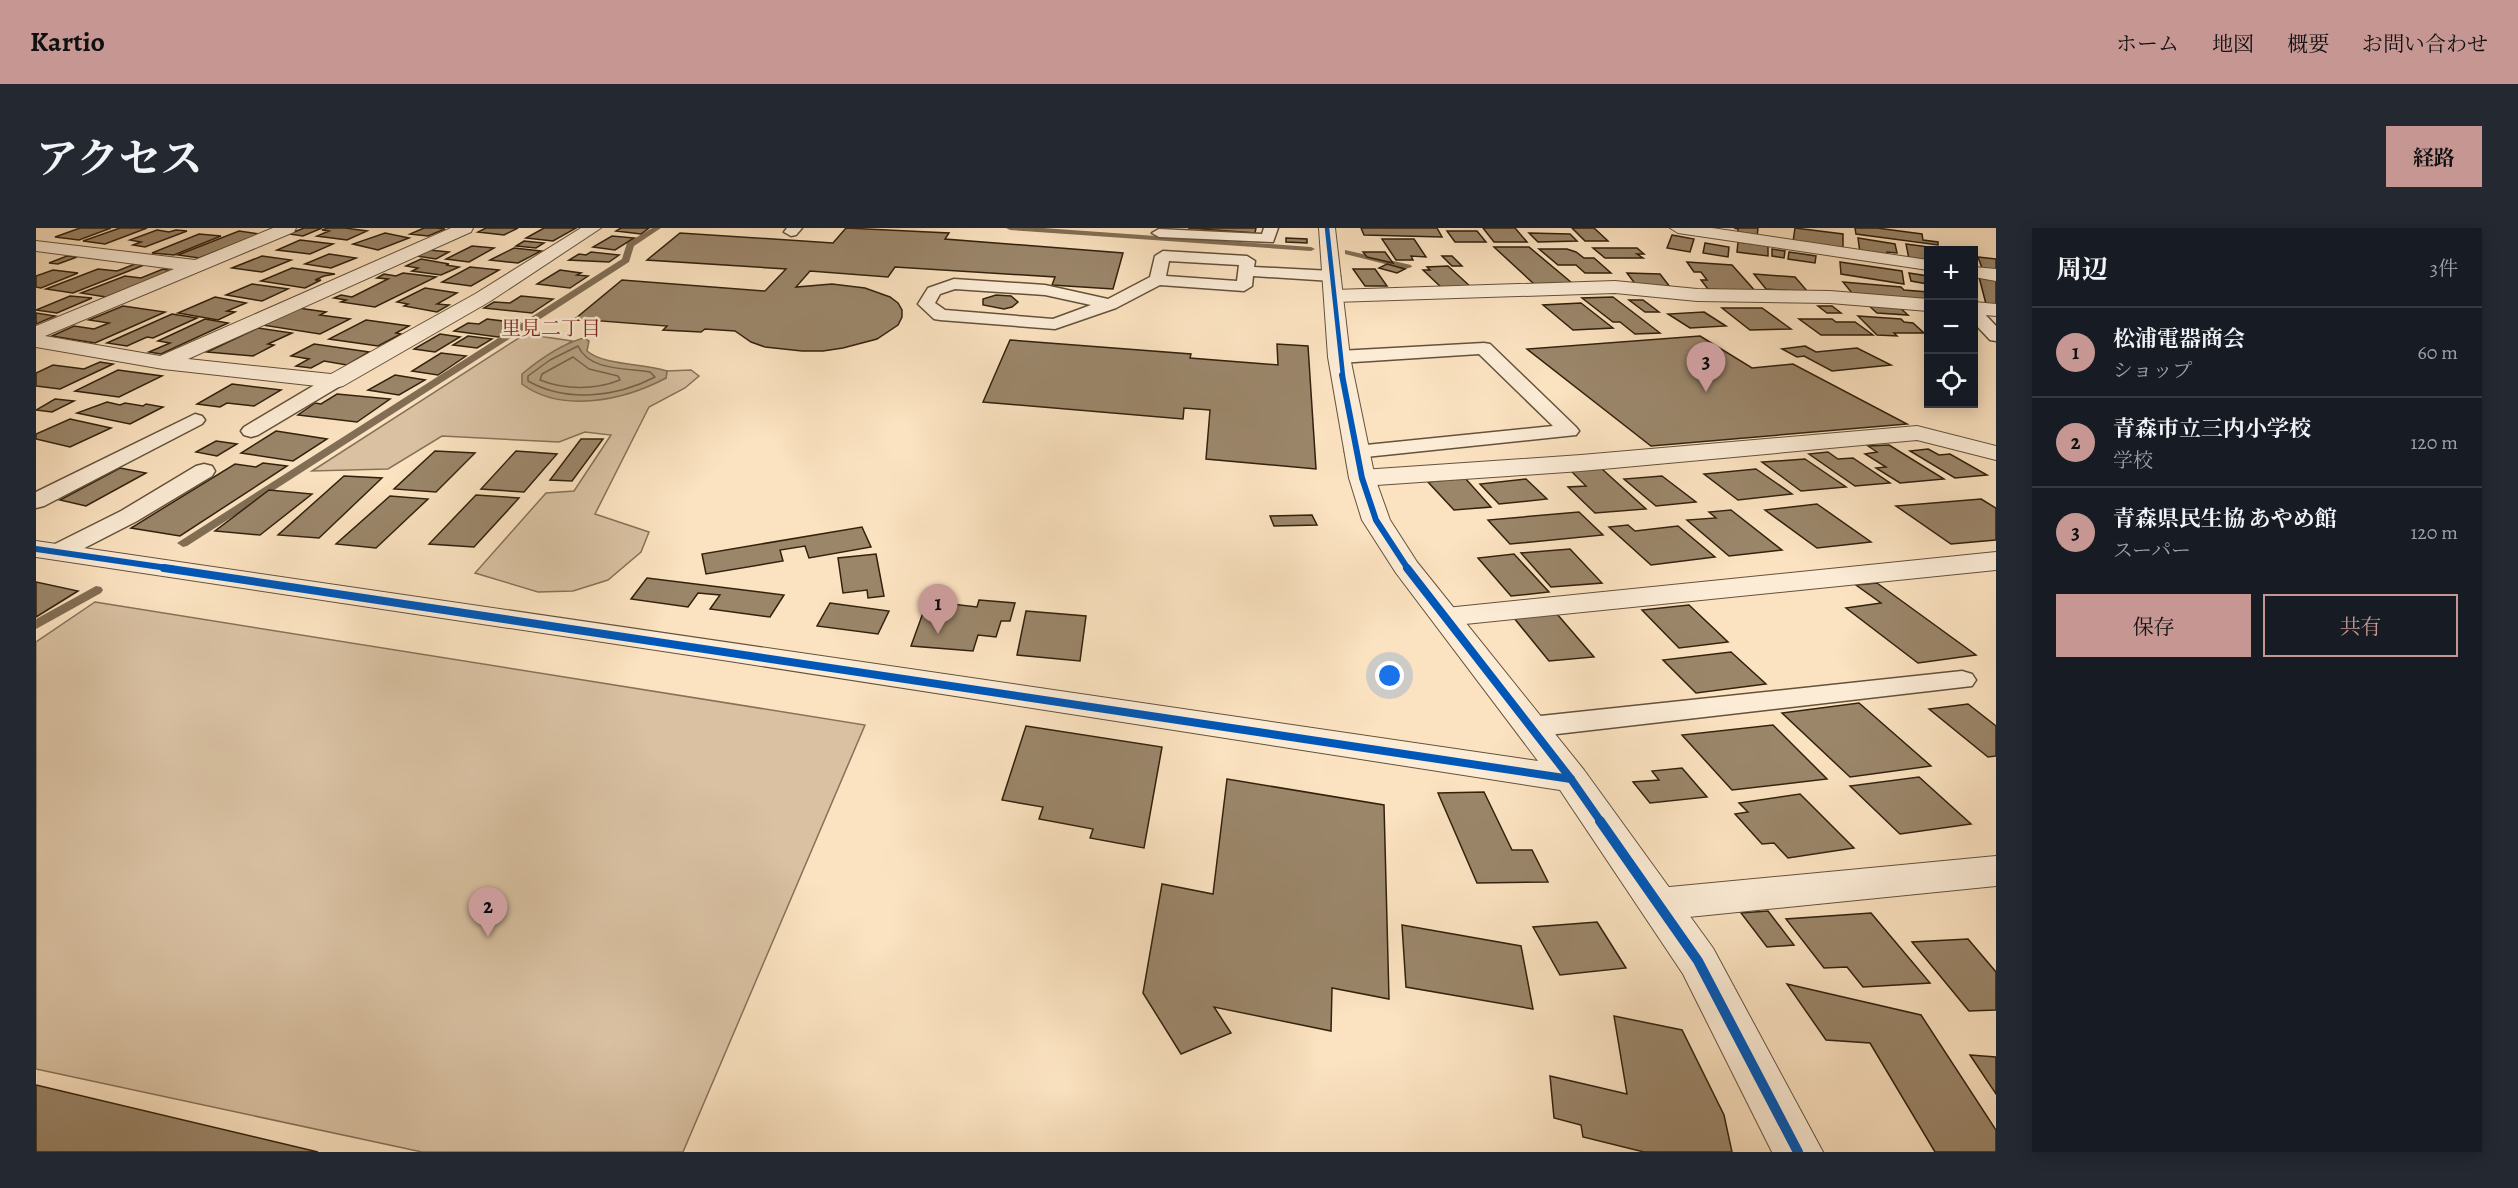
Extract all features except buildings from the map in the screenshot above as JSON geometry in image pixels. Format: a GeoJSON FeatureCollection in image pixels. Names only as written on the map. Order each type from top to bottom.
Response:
{"type":"FeatureCollection","features":[{"type":"Feature","properties":{"kind":"street"},"geometry":{"type":"LineString","coordinates":[[36,333],[288,228]]}},
{"type":"Feature","properties":{"kind":"street"},"geometry":{"type":"LineString","coordinates":[[163,363],[389,260],[465,228]]}},
{"type":"Feature","properties":{"kind":"street"},"geometry":{"type":"LineString","coordinates":[[36,341],[163,363],[335,381],[482,298],[593,228]]}},
{"type":"Feature","properties":{"kind":"street"},"geometry":{"type":"LineString","coordinates":[[1327,228],[1339,357],[1359,465],[1376,520],[1406,567],[1571,779],[1698,961],[1798,1152]]}},
{"type":"Feature","properties":{"kind":"street"},"geometry":{"type":"LineString","coordinates":[[1678,228],[1924,264]]}},
{"type":"Feature","properties":{"kind":"street"},"geometry":{"type":"LineString","coordinates":[[40,238],[197,266]]}},
{"type":"Feature","properties":{"kind":"street"},"geometry":{"type":"LineString","coordinates":[[1827,250],[1830,297]]}},
{"type":"Feature","properties":{"kind":"street"},"geometry":{"type":"LineString","coordinates":[[1978,273],[1996,275]]}},
{"type":"Feature","properties":{"kind":"street"},"geometry":{"type":"LineString","coordinates":[[1333,286],[1615,287],[1697,295],[1830,297],[1924,305]]}},
{"type":"Feature","properties":{"kind":"street"},"geometry":{"type":"LineString","coordinates":[[1978,308],[1996,310]]}},
{"type":"Feature","properties":{"kind":"street"},"geometry":{"type":"LineString","coordinates":[[1359,465],[1581,463],[1917,433],[1996,453]]}},
{"type":"Feature","properties":{"kind":"street"},"geometry":{"type":"LineString","coordinates":[[47,551],[729,651],[1571,779]]}},
{"type":"Feature","properties":{"kind":"street"},"geometry":{"type":"LineString","coordinates":[[1446,617],[1996,561]]}},
{"type":"Feature","properties":{"kind":"street"},"geometry":{"type":"LineString","coordinates":[[1659,904],[1996,871]]}},
{"type":"Feature","properties":{"kind":"lane"},"geometry":{"type":"LineString","coordinates":[[1159,233],[1268,239],[1271,228]]}},
{"type":"Feature","properties":{"kind":"lane"},"geometry":{"type":"LineString","coordinates":[[1110,303],[1045,290],[954,284],[934,291],[926,304],[940,315],[1055,324],[1110,303],[1156,279],[1244,286],[1246,261],[1163,256],[1156,279]]}},
{"type":"Feature","properties":{"kind":"lane"},"geometry":{"type":"LineString","coordinates":[[1246,271],[1333,286]]}},
{"type":"Feature","properties":{"kind":"lane"},"geometry":{"type":"LineString","coordinates":[[1978,317],[1996,336]]}},
{"type":"Feature","properties":{"kind":"lane"},"geometry":{"type":"LineString","coordinates":[[1339,357],[1484,348],[1569,430],[1359,465]]}},
{"type":"Feature","properties":{"kind":"lane"},"geometry":{"type":"LineString","coordinates":[[251,430],[335,381]]}},
{"type":"Feature","properties":{"kind":"lane"},"geometry":{"type":"LineString","coordinates":[[36,501],[195,420]]}},
{"type":"Feature","properties":{"kind":"lane"},"geometry":{"type":"LineString","coordinates":[[47,551],[129,516],[204,471]]}},
{"type":"Feature","properties":{"kind":"lane"},"geometry":{"type":"LineString","coordinates":[[1531,727],[1962,680]]}},
{"type":"Feature","properties":{"kind":"shaded area"},"geometry":{"type":"Polygon","coordinates":[[[525,334],[572,341],[563,347],[570,400],[608,397],[642,388],[666,378],[667,371],[691,370],[699,376],[685,388],[649,407],[595,514],[649,532],[641,552],[608,580],[573,591],[538,592],[475,573],[546,493],[574,491],[611,435],[585,432],[559,442],[442,436],[388,469],[312,471],[525,334]]]}},
{"type":"Feature","properties":{"kind":"shaded area"},"geometry":{"type":"Polygon","coordinates":[[[95,602],[865,725],[683,1152],[422,1152],[36,1069],[36,642],[95,602]]]}},
{"type":"Feature","properties":{"kind":"water"},"geometry":{"type":"Polygon","coordinates":[[[584,338],[589,341],[587,351],[595,356],[614,362],[667,371],[666,378],[650,386],[613,397],[574,401],[556,399],[522,384],[522,374],[536,363],[559,348],[584,338]]]}},
{"type":"Feature","properties":{"kind":"waterway"},"geometry":{"type":"LineString","coordinates":[[183,543],[626,260],[630,245],[657,228]]}},
{"type":"Feature","properties":{"kind":"waterway"},"geometry":{"type":"LineString","coordinates":[[1010,228],[1311,249]]}},
{"type":"Feature","properties":{"kind":"waterway"},"geometry":{"type":"LineString","coordinates":[[1348,252],[1408,267]]}},
{"type":"Feature","properties":{"kind":"waterway"},"geometry":{"type":"LineString","coordinates":[[36,625],[96,590]]}},
{"type":"Feature","properties":{"kind":"cycle path"},"geometry":{"type":"LineString","coordinates":[[1327,228],[1339,357],[1362,478],[1376,520],[1406,567],[1571,779],[1698,961],[1798,1152]]}},
{"type":"Feature","properties":{"kind":"cycle path"},"geometry":{"type":"LineString","coordinates":[[36,549],[729,651],[1571,779]]}},
{"type":"Feature","properties":{"kind":"place","name":"青森県民生協 あやめ館"},"geometry":{"type":"Point","coordinates":[1706,392]}},
{"type":"Feature","properties":{"kind":"place","name":"松浦電器商会"},"geometry":{"type":"Point","coordinates":[938,634]}},
{"type":"Feature","properties":{"kind":"place","name":"青森市立三内小学校"},"geometry":{"type":"Point","coordinates":[488,937]}},
{"type":"Feature","properties":{"kind":"district","name":"里見二丁目"},"geometry":{"type":"Point","coordinates":[551,328]}}]}
